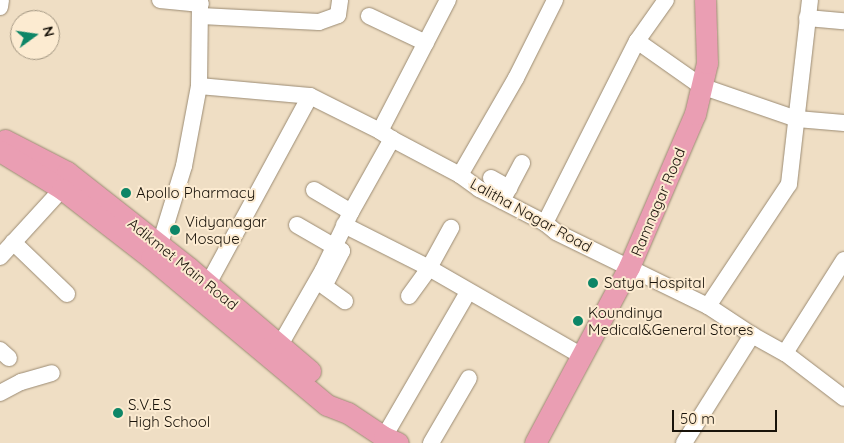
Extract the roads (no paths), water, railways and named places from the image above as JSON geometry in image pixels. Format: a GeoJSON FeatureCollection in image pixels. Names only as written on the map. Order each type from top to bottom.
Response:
{"type":"FeatureCollection","features":[{"type":"Feature","properties":{"kind":"main road","name":"Ramnagar Road"},"geometry":{"type":"LineString","coordinates":[[535,443],[629,267],[695,114],[706,63],[705,0]]}},
{"type":"Feature","properties":{"kind":"main road","name":"Adikmet Main Road"},"geometry":{"type":"LineString","coordinates":[[0,138],[67,172],[160,244],[335,393],[348,413]]}},
{"type":"Feature","properties":{"kind":"main road","name":"Adikmet Main Road"},"geometry":{"type":"LineString","coordinates":[[0,152],[62,189],[204,300],[327,405],[348,413],[391,440]]}},
{"type":"Feature","properties":{"kind":"street"},"geometry":{"type":"LineString","coordinates":[[0,7],[1,0]]}},
{"type":"Feature","properties":{"kind":"street"},"geometry":{"type":"LineString","coordinates":[[160,0],[319,22],[338,15],[340,0]]}},
{"type":"Feature","properties":{"kind":"street"},"geometry":{"type":"LineString","coordinates":[[345,301],[325,289],[324,286],[333,246],[386,135],[426,43],[448,0]]}},
{"type":"Feature","properties":{"kind":"street"},"geometry":{"type":"LineString","coordinates":[[460,175],[516,78],[555,0]]}},
{"type":"Feature","properties":{"kind":"street"},"geometry":{"type":"LineString","coordinates":[[545,223],[637,41],[666,0]]}},
{"type":"Feature","properties":{"kind":"street"},"geometry":{"type":"LineString","coordinates":[[708,306],[789,184],[810,0]]}},
{"type":"Feature","properties":{"kind":"street"},"geometry":{"type":"LineString","coordinates":[[160,244],[184,166],[199,86],[201,6]]}},
{"type":"Feature","properties":{"kind":"street"},"geometry":{"type":"LineString","coordinates":[[369,16],[426,43]]}},
{"type":"Feature","properties":{"kind":"street"},"geometry":{"type":"LineString","coordinates":[[807,18],[844,21]]}},
{"type":"Feature","properties":{"kind":"street"},"geometry":{"type":"LineString","coordinates":[[637,41],[701,86],[797,119],[844,123]]}},
{"type":"Feature","properties":{"kind":"street","name":"Lalitha Nagar Road"},"geometry":{"type":"LineString","coordinates":[[199,86],[310,96],[460,175],[479,189],[505,195],[556,232],[708,306],[752,335],[786,354],[844,398]]}},
{"type":"Feature","properties":{"kind":"street"},"geometry":{"type":"LineString","coordinates":[[208,284],[310,96]]}},
{"type":"Feature","properties":{"kind":"street"},"geometry":{"type":"LineString","coordinates":[[491,178],[505,195],[522,163]]}},
{"type":"Feature","properties":{"kind":"street"},"geometry":{"type":"LineString","coordinates":[[0,257],[62,189]]}},
{"type":"Feature","properties":{"kind":"street"},"geometry":{"type":"LineString","coordinates":[[314,190],[347,218],[468,292],[582,356]]}},
{"type":"Feature","properties":{"kind":"street"},"geometry":{"type":"LineString","coordinates":[[297,225],[333,246]]}},
{"type":"Feature","properties":{"kind":"street"},"geometry":{"type":"LineString","coordinates":[[410,296],[429,268],[451,228]]}},
{"type":"Feature","properties":{"kind":"street"},"geometry":{"type":"LineString","coordinates":[[13,242],[67,294]]}},
{"type":"Feature","properties":{"kind":"street"},"geometry":{"type":"LineString","coordinates":[[786,354],[844,260]]}},
{"type":"Feature","properties":{"kind":"street"},"geometry":{"type":"LineString","coordinates":[[280,345],[328,273]]}},
{"type":"Feature","properties":{"kind":"street"},"geometry":{"type":"LineString","coordinates":[[391,440],[468,292]]}},
{"type":"Feature","properties":{"kind":"street"},"geometry":{"type":"LineString","coordinates":[[684,443],[752,335]]}},
{"type":"Feature","properties":{"kind":"street"},"geometry":{"type":"LineString","coordinates":[[0,393],[21,382],[52,373]]}},
{"type":"Feature","properties":{"kind":"street"},"geometry":{"type":"LineString","coordinates":[[430,443],[469,378]]}},
{"type":"Feature","properties":{"kind":"place","name":"Apollo Pharmacy"},"geometry":{"type":"Point","coordinates":[126,193]}},
{"type":"Feature","properties":{"kind":"place","name":"Vidyanagar Mosque"},"geometry":{"type":"Point","coordinates":[175,230]}},
{"type":"Feature","properties":{"kind":"place","name":"Satya Hospital"},"geometry":{"type":"Point","coordinates":[593,283]}},
{"type":"Feature","properties":{"kind":"place","name":"Koundinya Medical&General Stores"},"geometry":{"type":"Point","coordinates":[578,321]}},
{"type":"Feature","properties":{"kind":"place","name":"S.V.E.S High School"},"geometry":{"type":"Point","coordinates":[118,413]}}]}
